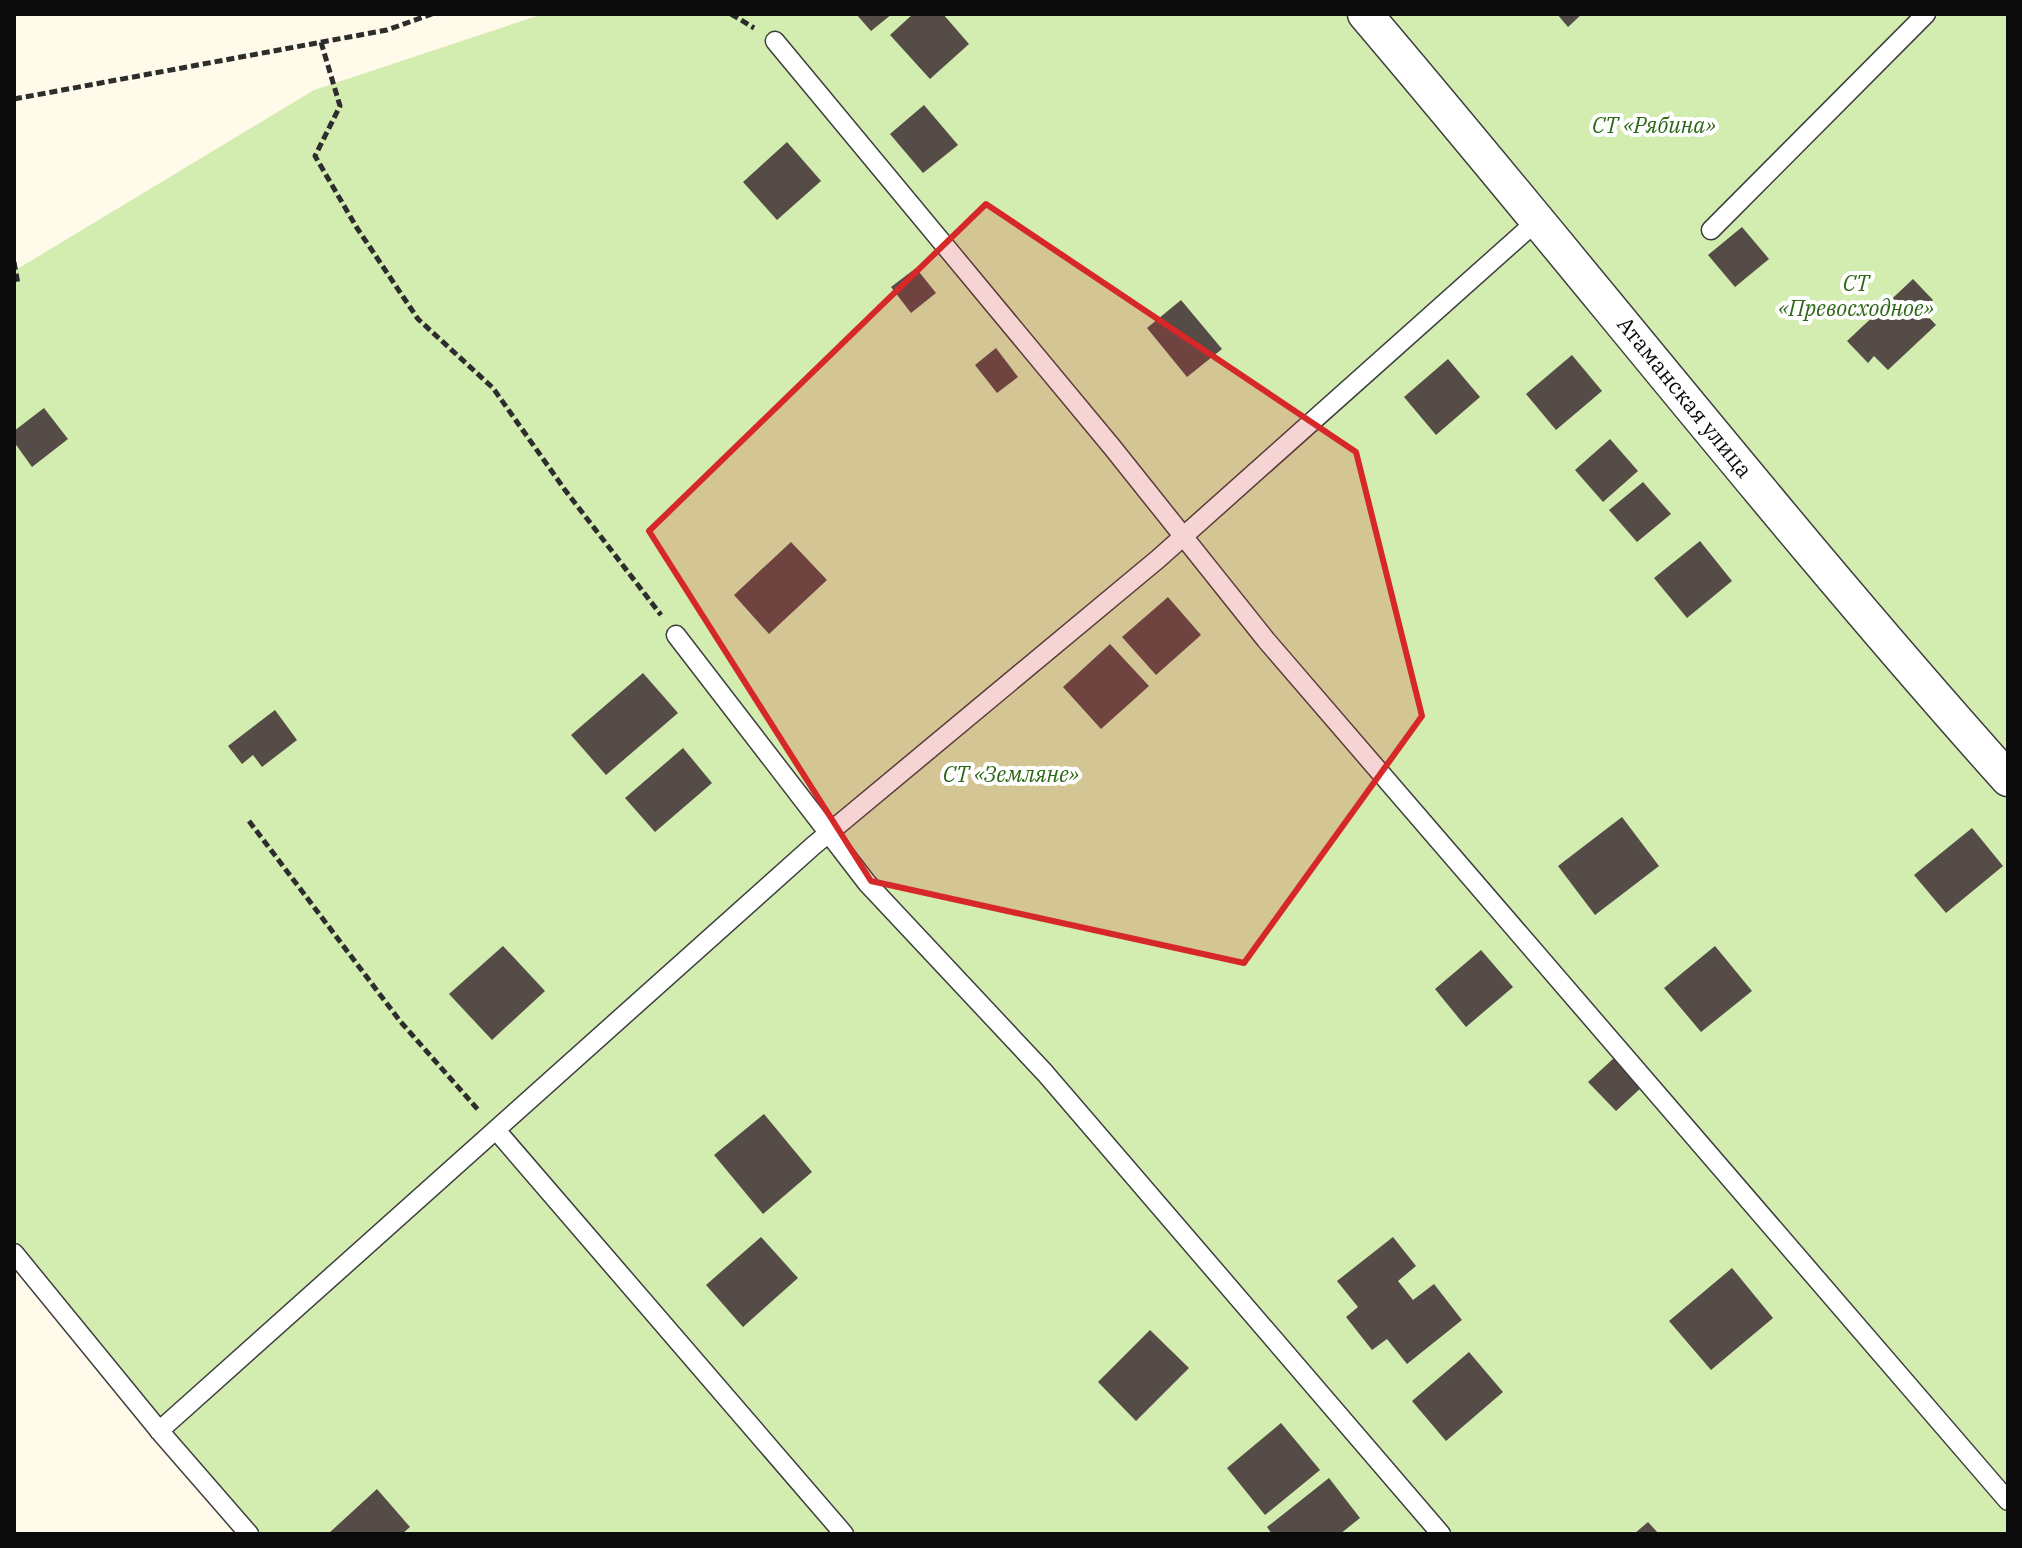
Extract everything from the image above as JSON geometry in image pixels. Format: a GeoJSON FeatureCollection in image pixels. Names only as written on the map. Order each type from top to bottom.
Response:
{"type":"FeatureCollection","features":[{"type":"Feature","properties":{"kind":"street","name":"Атаманская улица"},"geometry":{"type":"LineString","coordinates":[[1365,14],[1539,219],[1894,651],[2008,779]]}},
{"type":"Feature","properties":{"kind":"lane"},"geometry":{"type":"LineString","coordinates":[[1711,230],[1926,14]]}},
{"type":"Feature","properties":{"kind":"lane"},"geometry":{"type":"LineString","coordinates":[[775,41],[1112,447],[1266,640],[2008,1501]]}},
{"type":"Feature","properties":{"kind":"lane"},"geometry":{"type":"LineString","coordinates":[[159,1431],[828,835],[1158,559],[1539,219]]}},
{"type":"Feature","properties":{"kind":"lane"},"geometry":{"type":"LineString","coordinates":[[676,635],[867,883],[1045,1073],[1441,1534]]}},
{"type":"Feature","properties":{"kind":"lane"},"geometry":{"type":"LineString","coordinates":[[496,1130],[844,1534]]}},
{"type":"Feature","properties":{"kind":"lane"},"geometry":{"type":"LineString","coordinates":[[14,1253],[159,1431],[249,1534]]}},
{"type":"Feature","properties":{"kind":"path"},"geometry":{"type":"LineString","coordinates":[[14,99],[387,30],[432,14]]}},
{"type":"Feature","properties":{"kind":"path"},"geometry":{"type":"LineString","coordinates":[[321,42],[340,106],[315,156],[357,228],[418,319],[493,388],[565,490],[676,635]]}},
{"type":"Feature","properties":{"kind":"path"},"geometry":{"type":"LineString","coordinates":[[14,262],[18,284]]}},
{"type":"Feature","properties":{"kind":"path"},"geometry":{"type":"LineString","coordinates":[[249,821],[400,1021],[496,1130]]}},
{"type":"Feature","properties":{"kind":"highlighted area"},"geometry":{"type":"Polygon","coordinates":[[[986,204],[1356,452],[1422,716],[1244,963],[871,881],[649,531],[986,204]]]}},
{"type":"Feature","properties":{"kind":"green space","name":"СТ «Земляне»"},"geometry":{"type":"Polygon","coordinates":[[[543,14],[2008,14],[2008,1534],[254,1534],[14,1239],[14,271],[314,90],[543,14]]]}},
{"type":"Feature","properties":{"kind":"building"},"geometry":{"type":"Polygon","coordinates":[[[856,14],[892,14],[871,31],[856,14]]]}},
{"type":"Feature","properties":{"kind":"building"},"geometry":{"type":"Polygon","coordinates":[[[913,14],[943,14],[969,44],[930,79],[890,35],[913,14]]]}},
{"type":"Feature","properties":{"kind":"building"},"geometry":{"type":"Polygon","coordinates":[[[1557,14],[1582,14],[1568,27],[1557,14]]]}},
{"type":"Feature","properties":{"kind":"building"},"geometry":{"type":"Polygon","coordinates":[[[924,105],[958,145],[923,173],[890,134],[924,105]]]}},
{"type":"Feature","properties":{"kind":"building"},"geometry":{"type":"Polygon","coordinates":[[[787,142],[821,181],[777,220],[743,182],[787,142]]]}},
{"type":"Feature","properties":{"kind":"building"},"geometry":{"type":"Polygon","coordinates":[[[1742,227],[1769,259],[1735,287],[1708,255],[1742,227]]]}},
{"type":"Feature","properties":{"kind":"building"},"geometry":{"type":"Polygon","coordinates":[[[916,268],[936,293],[911,313],[891,287],[916,268]]]}},
{"type":"Feature","properties":{"kind":"building"},"geometry":{"type":"Polygon","coordinates":[[[1913,279],[1933,300],[1922,310],[1936,325],[1888,370],[1874,356],[1868,363],[1847,341],[1913,279]]]}},
{"type":"Feature","properties":{"kind":"building"},"geometry":{"type":"Polygon","coordinates":[[[1181,300],[1222,349],[1187,377],[1147,328],[1181,300]]]}},
{"type":"Feature","properties":{"kind":"building"},"geometry":{"type":"Polygon","coordinates":[[[996,348],[1018,377],[997,393],[975,365],[996,348]]]}},
{"type":"Feature","properties":{"kind":"building"},"geometry":{"type":"Polygon","coordinates":[[[1572,355],[1602,391],[1556,430],[1526,394],[1572,355]]]}},
{"type":"Feature","properties":{"kind":"building"},"geometry":{"type":"Polygon","coordinates":[[[1448,359],[1480,397],[1436,435],[1404,397],[1448,359]]]}},
{"type":"Feature","properties":{"kind":"building"},"geometry":{"type":"Polygon","coordinates":[[[44,408],[68,439],[32,467],[14,442],[14,431],[44,408]]]}},
{"type":"Feature","properties":{"kind":"building"},"geometry":{"type":"Polygon","coordinates":[[[1610,439],[1638,471],[1603,502],[1575,470],[1610,439]]]}},
{"type":"Feature","properties":{"kind":"building"},"geometry":{"type":"Polygon","coordinates":[[[1643,482],[1671,514],[1637,542],[1609,510],[1643,482]]]}},
{"type":"Feature","properties":{"kind":"building"},"geometry":{"type":"Polygon","coordinates":[[[1700,541],[1732,581],[1687,618],[1654,578],[1700,541]]]}},
{"type":"Feature","properties":{"kind":"building"},"geometry":{"type":"Polygon","coordinates":[[[791,542],[827,580],[769,634],[734,595],[791,542]]]}},
{"type":"Feature","properties":{"kind":"building"},"geometry":{"type":"Polygon","coordinates":[[[1168,597],[1201,635],[1156,675],[1122,637],[1168,597]]]}},
{"type":"Feature","properties":{"kind":"building"},"geometry":{"type":"Polygon","coordinates":[[[1110,644],[1149,686],[1101,729],[1063,687],[1110,644]]]}},
{"type":"Feature","properties":{"kind":"building"},"geometry":{"type":"Polygon","coordinates":[[[643,673],[678,713],[606,775],[571,735],[643,673]]]}},
{"type":"Feature","properties":{"kind":"building"},"geometry":{"type":"Polygon","coordinates":[[[275,710],[297,740],[262,767],[253,755],[242,764],[228,746],[275,710]]]}},
{"type":"Feature","properties":{"kind":"building"},"geometry":{"type":"Polygon","coordinates":[[[683,748],[712,783],[655,832],[625,798],[683,748]]]}},
{"type":"Feature","properties":{"kind":"building"},"geometry":{"type":"Polygon","coordinates":[[[1622,817],[1659,866],[1595,915],[1558,866],[1622,817]]]}},
{"type":"Feature","properties":{"kind":"building"},"geometry":{"type":"Polygon","coordinates":[[[1972,828],[2003,866],[1946,913],[1914,875],[1972,828]]]}},
{"type":"Feature","properties":{"kind":"building"},"geometry":{"type":"Polygon","coordinates":[[[503,946],[545,991],[492,1040],[449,994],[503,946]]]}},
{"type":"Feature","properties":{"kind":"building"},"geometry":{"type":"Polygon","coordinates":[[[1715,946],[1752,991],[1701,1032],[1664,988],[1715,946]]]}},
{"type":"Feature","properties":{"kind":"building"},"geometry":{"type":"Polygon","coordinates":[[[1481,950],[1513,987],[1466,1027],[1435,989],[1481,950]]]}},
{"type":"Feature","properties":{"kind":"building"},"geometry":{"type":"Polygon","coordinates":[[[1614,1058],[1642,1087],[1616,1111],[1588,1082],[1614,1058]]]}},
{"type":"Feature","properties":{"kind":"building"},"geometry":{"type":"Polygon","coordinates":[[[764,1114],[812,1172],[763,1214],[714,1155],[764,1114]]]}},
{"type":"Feature","properties":{"kind":"building"},"geometry":{"type":"Polygon","coordinates":[[[761,1237],[798,1278],[743,1327],[706,1285],[761,1237]]]}},
{"type":"Feature","properties":{"kind":"building"},"geometry":{"type":"Polygon","coordinates":[[[1393,1237],[1416,1266],[1398,1281],[1413,1300],[1434,1284],[1462,1320],[1407,1364],[1387,1339],[1372,1350],[1346,1317],[1358,1307],[1337,1281],[1393,1237]]]}},
{"type":"Feature","properties":{"kind":"building"},"geometry":{"type":"Polygon","coordinates":[[[1732,1268],[1773,1318],[1711,1370],[1669,1321],[1732,1268]]]}},
{"type":"Feature","properties":{"kind":"building"},"geometry":{"type":"Polygon","coordinates":[[[1150,1330],[1189,1368],[1136,1421],[1098,1382],[1150,1330]]]}},
{"type":"Feature","properties":{"kind":"building"},"geometry":{"type":"Polygon","coordinates":[[[1469,1352],[1503,1392],[1446,1441],[1412,1401],[1469,1352]]]}},
{"type":"Feature","properties":{"kind":"building"},"geometry":{"type":"Polygon","coordinates":[[[1281,1423],[1320,1470],[1265,1515],[1227,1468],[1281,1423]]]}},
{"type":"Feature","properties":{"kind":"building"},"geometry":{"type":"Polygon","coordinates":[[[1329,1478],[1360,1518],[1340,1534],[1272,1534],[1267,1527],[1329,1478]]]}},
{"type":"Feature","properties":{"kind":"building"},"geometry":{"type":"Polygon","coordinates":[[[377,1489],[410,1527],[402,1534],[328,1534],[377,1489]]]}},
{"type":"Feature","properties":{"kind":"building"},"geometry":{"type":"Polygon","coordinates":[[[1648,1522],[1659,1534],[1634,1534],[1648,1522]]]}},
{"type":"Feature","properties":{"kind":"park label","name":"СТ «Рябина»"},"geometry":{"type":"Point","coordinates":[1654,125]}},
{"type":"Feature","properties":{"kind":"park label","name":"СТ «Превосходное»"},"geometry":{"type":"Point","coordinates":[1856,296]}}]}
